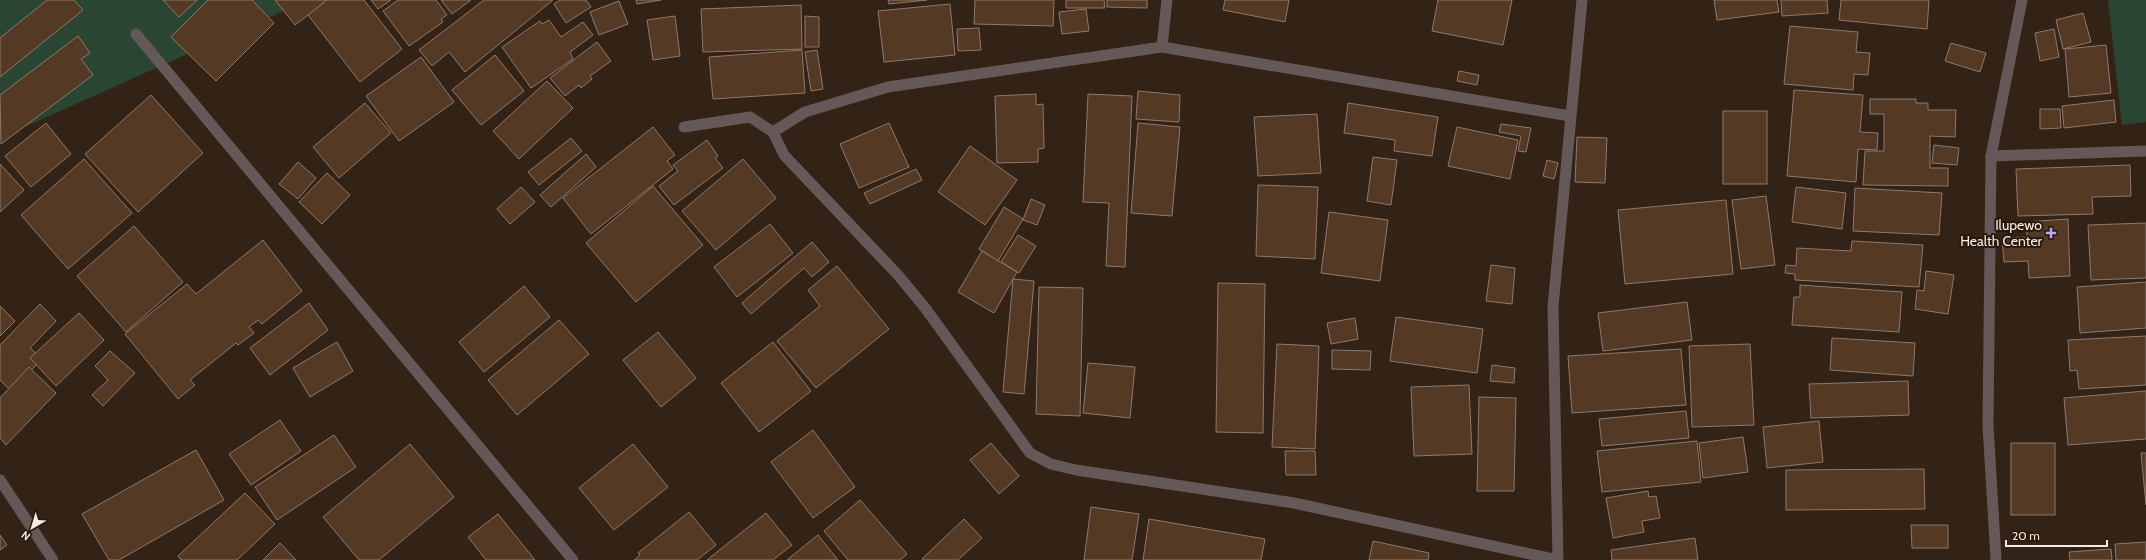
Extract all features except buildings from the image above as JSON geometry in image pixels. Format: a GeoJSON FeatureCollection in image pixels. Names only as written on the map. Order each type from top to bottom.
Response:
{"type":"FeatureCollection","features":[{"type":"Feature","properties":{"kind":"street"},"geometry":{"type":"LineString","coordinates":[[1162,46],[1167,0]]}},
{"type":"Feature","properties":{"kind":"street"},"geometry":{"type":"LineString","coordinates":[[684,127],[750,117],[773,132],[784,155],[898,275],[926,309],[1030,453],[1051,464],[1076,470],[1294,503],[1558,560],[1554,307],[1570,116],[1582,0]]}},
{"type":"Feature","properties":{"kind":"street"},"geometry":{"type":"LineString","coordinates":[[1996,560],[1988,425],[1991,156],[2022,0]]}},
{"type":"Feature","properties":{"kind":"street"},"geometry":{"type":"LineString","coordinates":[[136,34],[572,560]]}},
{"type":"Feature","properties":{"kind":"street"},"geometry":{"type":"LineString","coordinates":[[773,132],[805,112],[888,87],[1162,46],[1570,116]]}},
{"type":"Feature","properties":{"kind":"street"},"geometry":{"type":"LineString","coordinates":[[1991,156],[2146,151]]}},
{"type":"Feature","properties":{"kind":"street"},"geometry":{"type":"LineString","coordinates":[[0,480],[53,560]]}},
{"type":"Feature","properties":{"kind":"green space"},"geometry":{"type":"Polygon","coordinates":[[[0,0],[308,0],[0,138],[0,0]]]}},
{"type":"Feature","properties":{"kind":"green space"},"geometry":{"type":"Polygon","coordinates":[[[2108,0],[2146,0],[2146,122],[2122,125],[2108,0]]]}},
{"type":"Feature","properties":{"kind":"place","name":"Ilupewo Health Center"},"geometry":{"type":"Point","coordinates":[2051,233]}}]}
